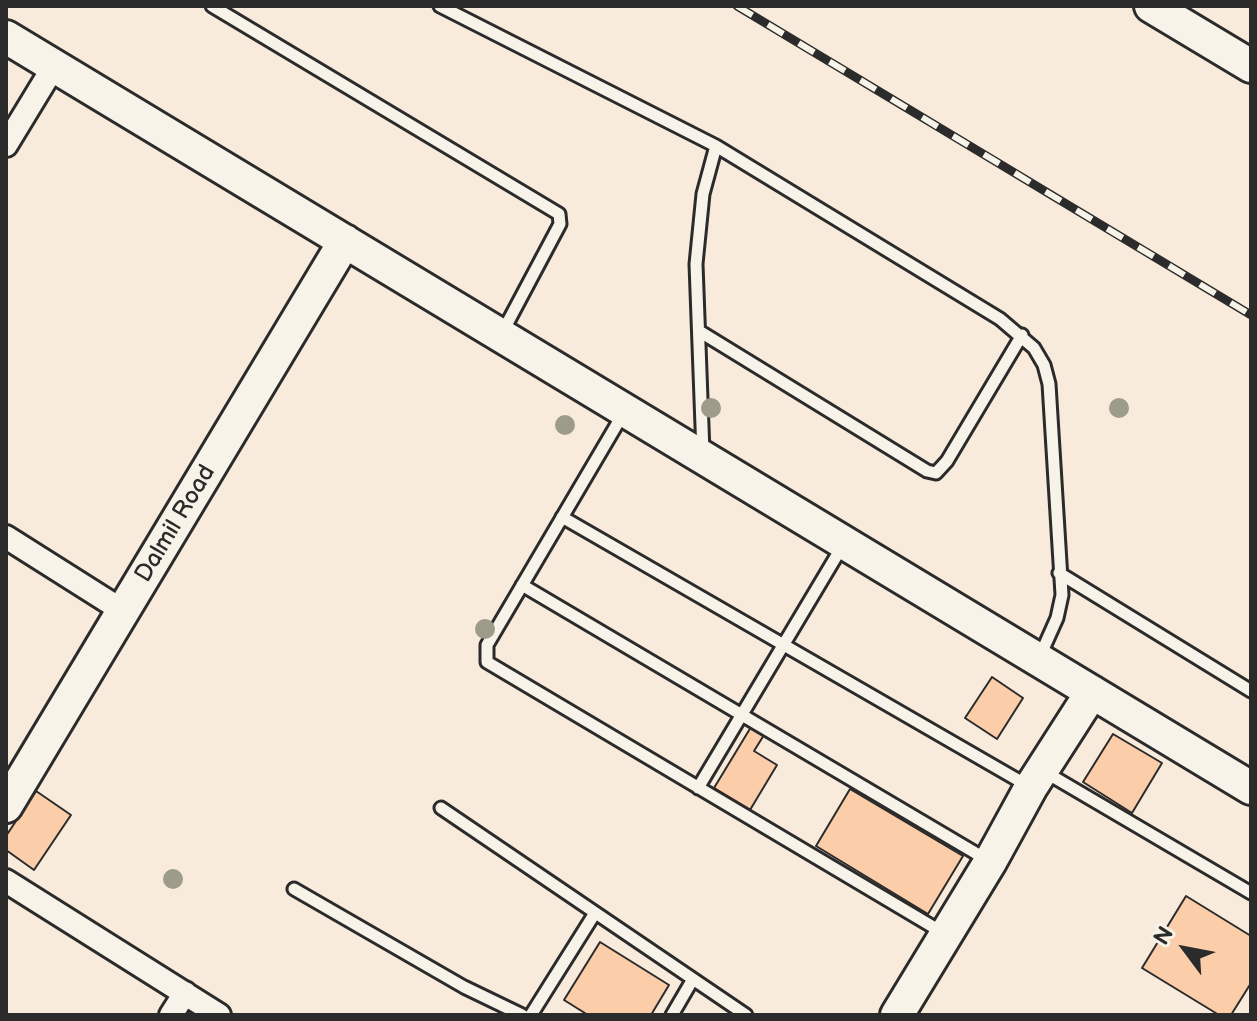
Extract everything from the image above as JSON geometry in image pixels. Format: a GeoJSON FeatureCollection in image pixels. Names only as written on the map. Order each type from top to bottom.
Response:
{"type":"FeatureCollection","features":[{"type":"Feature","properties":{"kind":"street"},"geometry":{"type":"LineString","coordinates":[[1173,11],[1251,66]]}},
{"type":"Feature","properties":{"kind":"street"},"geometry":{"type":"LineString","coordinates":[[6,37],[1251,788]]}},
{"type":"Feature","properties":{"kind":"street"},"geometry":{"type":"LineString","coordinates":[[6,145],[54,66]]}},
{"type":"Feature","properties":{"kind":"street","name":"Dalmil Road"},"geometry":{"type":"LineString","coordinates":[[10,794],[345,241]]}},
{"type":"Feature","properties":{"kind":"street"},"geometry":{"type":"LineString","coordinates":[[6,537],[123,611]]}},
{"type":"Feature","properties":{"kind":"street"},"geometry":{"type":"LineString","coordinates":[[897,1015],[990,862],[1036,778],[1092,692]]}},
{"type":"Feature","properties":{"kind":"street"},"geometry":{"type":"LineString","coordinates":[[6,881],[219,1015]]}},
{"type":"Feature","properties":{"kind":"street"},"geometry":{"type":"LineString","coordinates":[[171,1015],[185,993]]}},
{"type":"Feature","properties":{"kind":"lane"},"geometry":{"type":"LineString","coordinates":[[212,6],[559,214],[560,224],[501,335]]}},
{"type":"Feature","properties":{"kind":"lane"},"geometry":{"type":"LineString","coordinates":[[440,6],[716,146],[1022,335],[1044,365],[1049,384],[1062,595],[1057,618],[1038,660]]}},
{"type":"Feature","properties":{"kind":"lane"},"geometry":{"type":"LineString","coordinates":[[703,457],[696,264],[698,223],[716,146]]}},
{"type":"Feature","properties":{"kind":"lane"},"geometry":{"type":"LineString","coordinates":[[699,331],[927,471],[936,473],[942,469],[1022,335]]}},
{"type":"Feature","properties":{"kind":"lane"},"geometry":{"type":"LineString","coordinates":[[625,410],[487,645],[487,662],[946,934]]}},
{"type":"Feature","properties":{"kind":"lane"},"geometry":{"type":"LineString","coordinates":[[562,517],[784,645],[1251,893]]}},
{"type":"Feature","properties":{"kind":"lane"},"geometry":{"type":"LineString","coordinates":[[698,788],[844,543]]}},
{"type":"Feature","properties":{"kind":"lane"},"geometry":{"type":"LineString","coordinates":[[1059,573],[1251,691]]}},
{"type":"Feature","properties":{"kind":"lane"},"geometry":{"type":"LineString","coordinates":[[522,585],[990,862]]}},
{"type":"Feature","properties":{"kind":"lane"},"geometry":{"type":"LineString","coordinates":[[441,808],[746,1015]]}},
{"type":"Feature","properties":{"kind":"lane"},"geometry":{"type":"LineString","coordinates":[[294,889],[464,987],[522,1015]]}},
{"type":"Feature","properties":{"kind":"lane"},"geometry":{"type":"LineString","coordinates":[[531,1015],[595,913]]}},
{"type":"Feature","properties":{"kind":"lane"},"geometry":{"type":"LineString","coordinates":[[672,1015],[693,979]]}},
{"type":"Feature","properties":{"kind":"building"},"geometry":{"type":"Polygon","coordinates":[[[992,677],[1023,698],[997,739],[965,718],[992,677]]]}},
{"type":"Feature","properties":{"kind":"building"},"geometry":{"type":"Polygon","coordinates":[[[751,727],[764,735],[754,751],[777,765],[750,810],[714,788],[751,727]]]}},
{"type":"Feature","properties":{"kind":"building"},"geometry":{"type":"Polygon","coordinates":[[[1113,734],[1162,763],[1132,813],[1083,782],[1113,734]]]}},
{"type":"Feature","properties":{"kind":"building"},"geometry":{"type":"Polygon","coordinates":[[[850,789],[963,856],[928,914],[816,846],[850,789]]]}},
{"type":"Feature","properties":{"kind":"building"},"geometry":{"type":"Polygon","coordinates":[[[36,791],[71,815],[34,870],[6,850],[6,836],[36,791]]]}},
{"type":"Feature","properties":{"kind":"building"},"geometry":{"type":"Polygon","coordinates":[[[1186,896],[1251,936],[1251,983],[1231,1015],[1219,1015],[1142,968],[1186,896]]]}},
{"type":"Feature","properties":{"kind":"building"},"geometry":{"type":"Polygon","coordinates":[[[600,942],[669,985],[651,1015],[588,1015],[564,1000],[600,942]]]}},
{"type":"Feature","properties":{"kind":"railway"},"geometry":{"type":"LineString","coordinates":[[737,6],[1251,315]]}}]}
